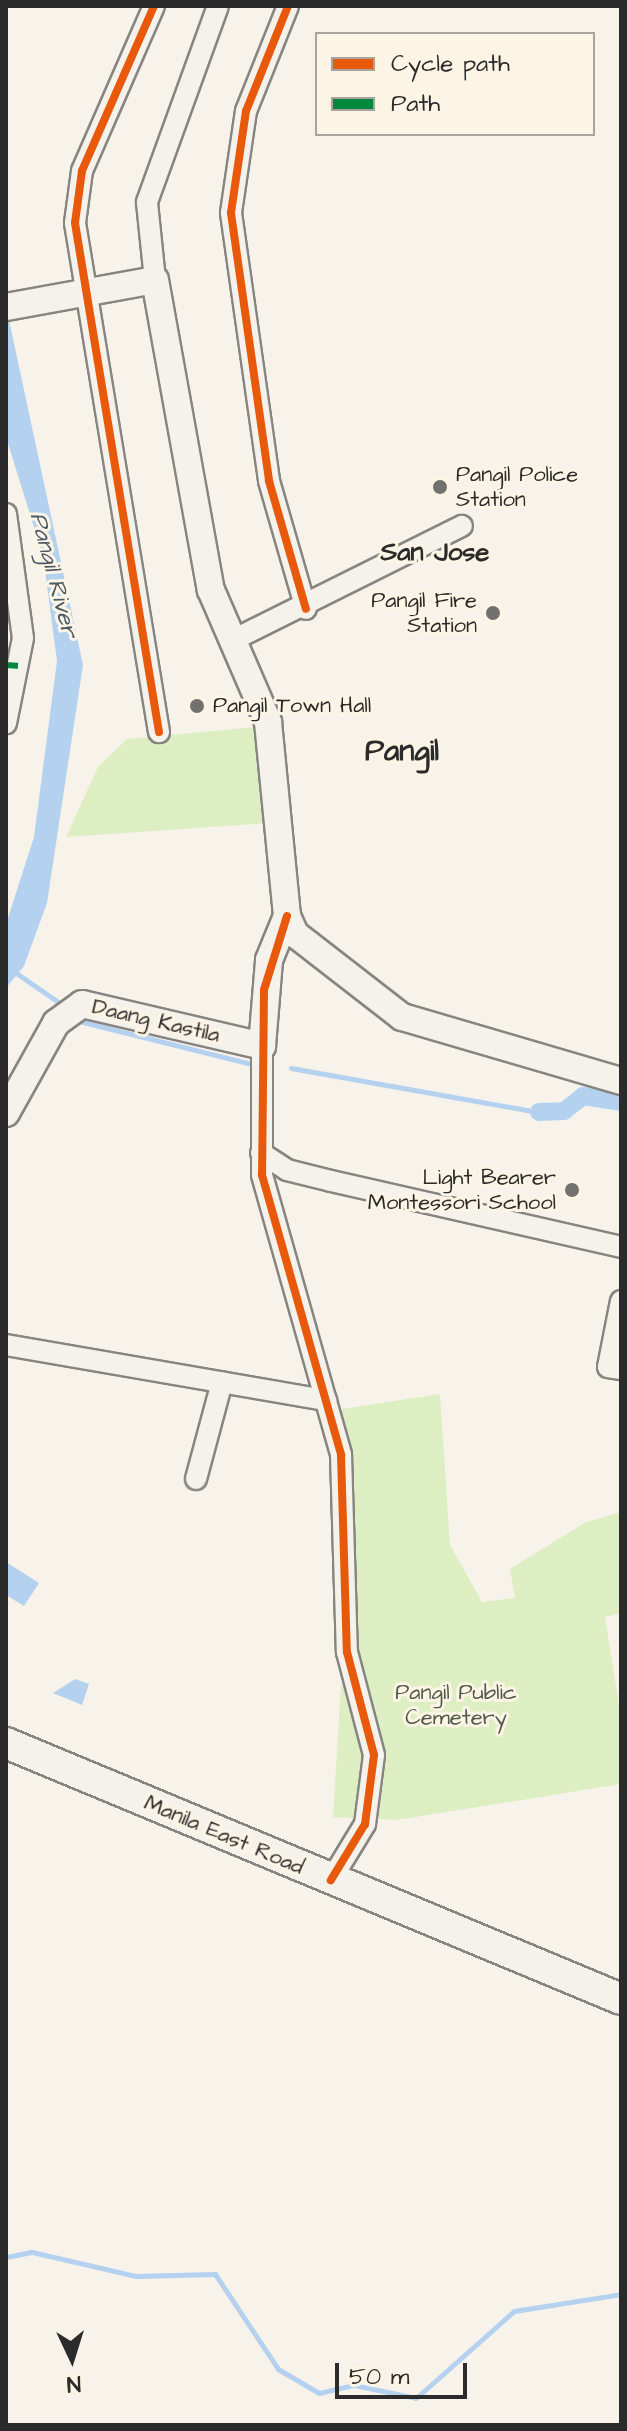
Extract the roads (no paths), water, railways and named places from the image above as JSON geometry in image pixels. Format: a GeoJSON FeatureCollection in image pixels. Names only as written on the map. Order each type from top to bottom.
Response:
{"type":"FeatureCollection","features":[{"type":"Feature","properties":{"kind":"main road"},"geometry":{"type":"LineString","coordinates":[[6,307],[155,280],[204,558],[231,641],[268,722],[287,916],[295,934],[328,964],[402,1017],[621,1081]]}},
{"type":"Feature","properties":{"kind":"main road"},"geometry":{"type":"LineString","coordinates":[[262,1046],[269,960],[287,916]]}},
{"type":"Feature","properties":{"kind":"main road","name":"Daang Kastila"},"geometry":{"type":"LineString","coordinates":[[6,1113],[56,1023],[82,1004],[262,1046]]}},
{"type":"Feature","properties":{"kind":"main road","name":"Manila East Road"},"geometry":{"type":"LineString","coordinates":[[6,1743],[621,1999]]}},
{"type":"Feature","properties":{"kind":"street"},"geometry":{"type":"LineString","coordinates":[[154,6],[82,171],[75,223],[159,732]]}},
{"type":"Feature","properties":{"kind":"street"},"geometry":{"type":"LineString","coordinates":[[155,280],[147,202],[218,6]]}},
{"type":"Feature","properties":{"kind":"street"},"geometry":{"type":"LineString","coordinates":[[288,6],[249,100],[231,213],[269,481],[306,609]]}},
{"type":"Feature","properties":{"kind":"street"},"geometry":{"type":"LineString","coordinates":[[6,514],[23,638],[6,723]]}},
{"type":"Feature","properties":{"kind":"street"},"geometry":{"type":"LineString","coordinates":[[231,641],[306,609],[462,526]]}},
{"type":"Feature","properties":{"kind":"street"},"geometry":{"type":"LineString","coordinates":[[262,1046],[261,1153],[277,1245],[326,1400],[344,1477],[347,1652],[374,1755],[365,1824],[331,1880]]}},
{"type":"Feature","properties":{"kind":"street"},"geometry":{"type":"LineString","coordinates":[[261,1153],[287,1170],[621,1247]]}},
{"type":"Feature","properties":{"kind":"street"},"geometry":{"type":"LineString","coordinates":[[621,1301],[608,1367],[621,1369]]}},
{"type":"Feature","properties":{"kind":"street"},"geometry":{"type":"LineString","coordinates":[[6,1345],[326,1400]]}},
{"type":"Feature","properties":{"kind":"street"},"geometry":{"type":"LineString","coordinates":[[196,1479],[222,1382]]}},
{"type":"Feature","properties":{"kind":"water","name":"Pangil River"},"geometry":{"type":"Polygon","coordinates":[[[6,306],[83,665],[47,903],[24,966],[6,988],[6,924],[34,837],[57,661],[43,556],[6,437],[6,306]]]}},
{"type":"Feature","properties":{"kind":"water"},"geometry":{"type":"Polygon","coordinates":[[[6,1562],[39,1583],[24,1606],[6,1595],[6,1562]]]}},
{"type":"Feature","properties":{"kind":"water"},"geometry":{"type":"Polygon","coordinates":[[[75,1679],[89,1684],[82,1705],[53,1693],[75,1679]]]}},
{"type":"Feature","properties":{"kind":"waterway"},"geometry":{"type":"LineString","coordinates":[[6,966],[61,1004]]}},
{"type":"Feature","properties":{"kind":"waterway"},"geometry":{"type":"LineString","coordinates":[[83,1022],[248,1063]]}},
{"type":"Feature","properties":{"kind":"waterway"},"geometry":{"type":"LineString","coordinates":[[291,1068],[539,1112]]}},
{"type":"Feature","properties":{"kind":"waterway"},"geometry":{"type":"LineString","coordinates":[[539,1112],[564,1111],[583,1096],[621,1102]]}},
{"type":"Feature","properties":{"kind":"waterway"},"geometry":{"type":"LineString","coordinates":[[6,2257],[32,2252],[136,2276],[215,2274],[278,2369],[319,2393],[354,2385],[416,2398],[514,2311],[621,2294]]}},
{"type":"Feature","properties":{"kind":"place","name":"Pangil Police Station"},"geometry":{"type":"Point","coordinates":[440,487]}},
{"type":"Feature","properties":{"kind":"place","name":"Pangil Fire Station"},"geometry":{"type":"Point","coordinates":[493,613]}},
{"type":"Feature","properties":{"kind":"place","name":"Pangil Town Hall"},"geometry":{"type":"Point","coordinates":[197,706]}},
{"type":"Feature","properties":{"kind":"place","name":"Light Bearer Montessori School"},"geometry":{"type":"Point","coordinates":[572,1190]}},
{"type":"Feature","properties":{"kind":"district","name":"San Jose"},"geometry":{"type":"Point","coordinates":[435,553]}},
{"type":"Feature","properties":{"kind":"district","name":"Pangil"},"geometry":{"type":"Point","coordinates":[402,751]}},
{"type":"Feature","properties":{"kind":"park label","name":"Pangil Public Cemetery"},"geometry":{"type":"Point","coordinates":[456,1704]}}]}
